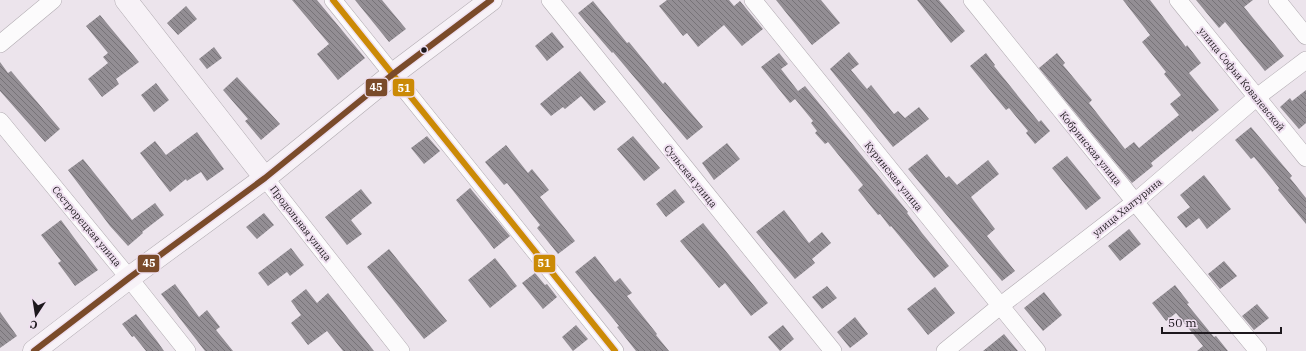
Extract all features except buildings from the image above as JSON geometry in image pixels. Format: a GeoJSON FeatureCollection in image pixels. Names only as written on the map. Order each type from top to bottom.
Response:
{"type":"FeatureCollection","features":[{"type":"Feature","properties":{"kind":"main road","name":"Продольная улица"},"geometry":{"type":"LineString","coordinates":[[126,0],[265,178]]}},
{"type":"Feature","properties":{"kind":"main road"},"geometry":{"type":"LineString","coordinates":[[34,351],[129,278],[265,178],[393,74],[491,0]]}},
{"type":"Feature","properties":{"kind":"street"},"geometry":{"type":"LineString","coordinates":[[0,44],[53,0]]}},
{"type":"Feature","properties":{"kind":"street"},"geometry":{"type":"LineString","coordinates":[[333,0],[615,351]]}},
{"type":"Feature","properties":{"kind":"street","name":"Сульская улица"},"geometry":{"type":"LineString","coordinates":[[550,0],[832,351]]}},
{"type":"Feature","properties":{"kind":"street","name":"Куринская улица"},"geometry":{"type":"LineString","coordinates":[[753,0],[1037,351]]}},
{"type":"Feature","properties":{"kind":"street","name":"Кобринская улица"},"geometry":{"type":"LineString","coordinates":[[972,0],[1135,202],[1258,351]]}},
{"type":"Feature","properties":{"kind":"street","name":"улица Софьи Ковалевской"},"geometry":{"type":"LineString","coordinates":[[1178,0],[1306,158]]}},
{"type":"Feature","properties":{"kind":"street"},"geometry":{"type":"LineString","coordinates":[[1277,0],[1306,36]]}},
{"type":"Feature","properties":{"kind":"street","name":"улица Халтурина"},"geometry":{"type":"LineString","coordinates":[[945,351],[1000,306],[1135,202],[1257,97],[1306,60]]}},
{"type":"Feature","properties":{"kind":"street","name":"Сестрорецкая улица"},"geometry":{"type":"LineString","coordinates":[[0,121],[187,351]]}},
{"type":"Feature","properties":{"kind":"street","name":"Продольная улица"},"geometry":{"type":"LineString","coordinates":[[265,178],[401,351]]}},
{"type":"Feature","properties":{"kind":"transit line","name":"51"},"geometry":{"type":"LineString","coordinates":[[333,0],[615,351]]}},
{"type":"Feature","properties":{"kind":"transit line","name":"45"},"geometry":{"type":"LineString","coordinates":[[34,351],[129,278],[265,178],[393,74],[491,0]]}}]}
